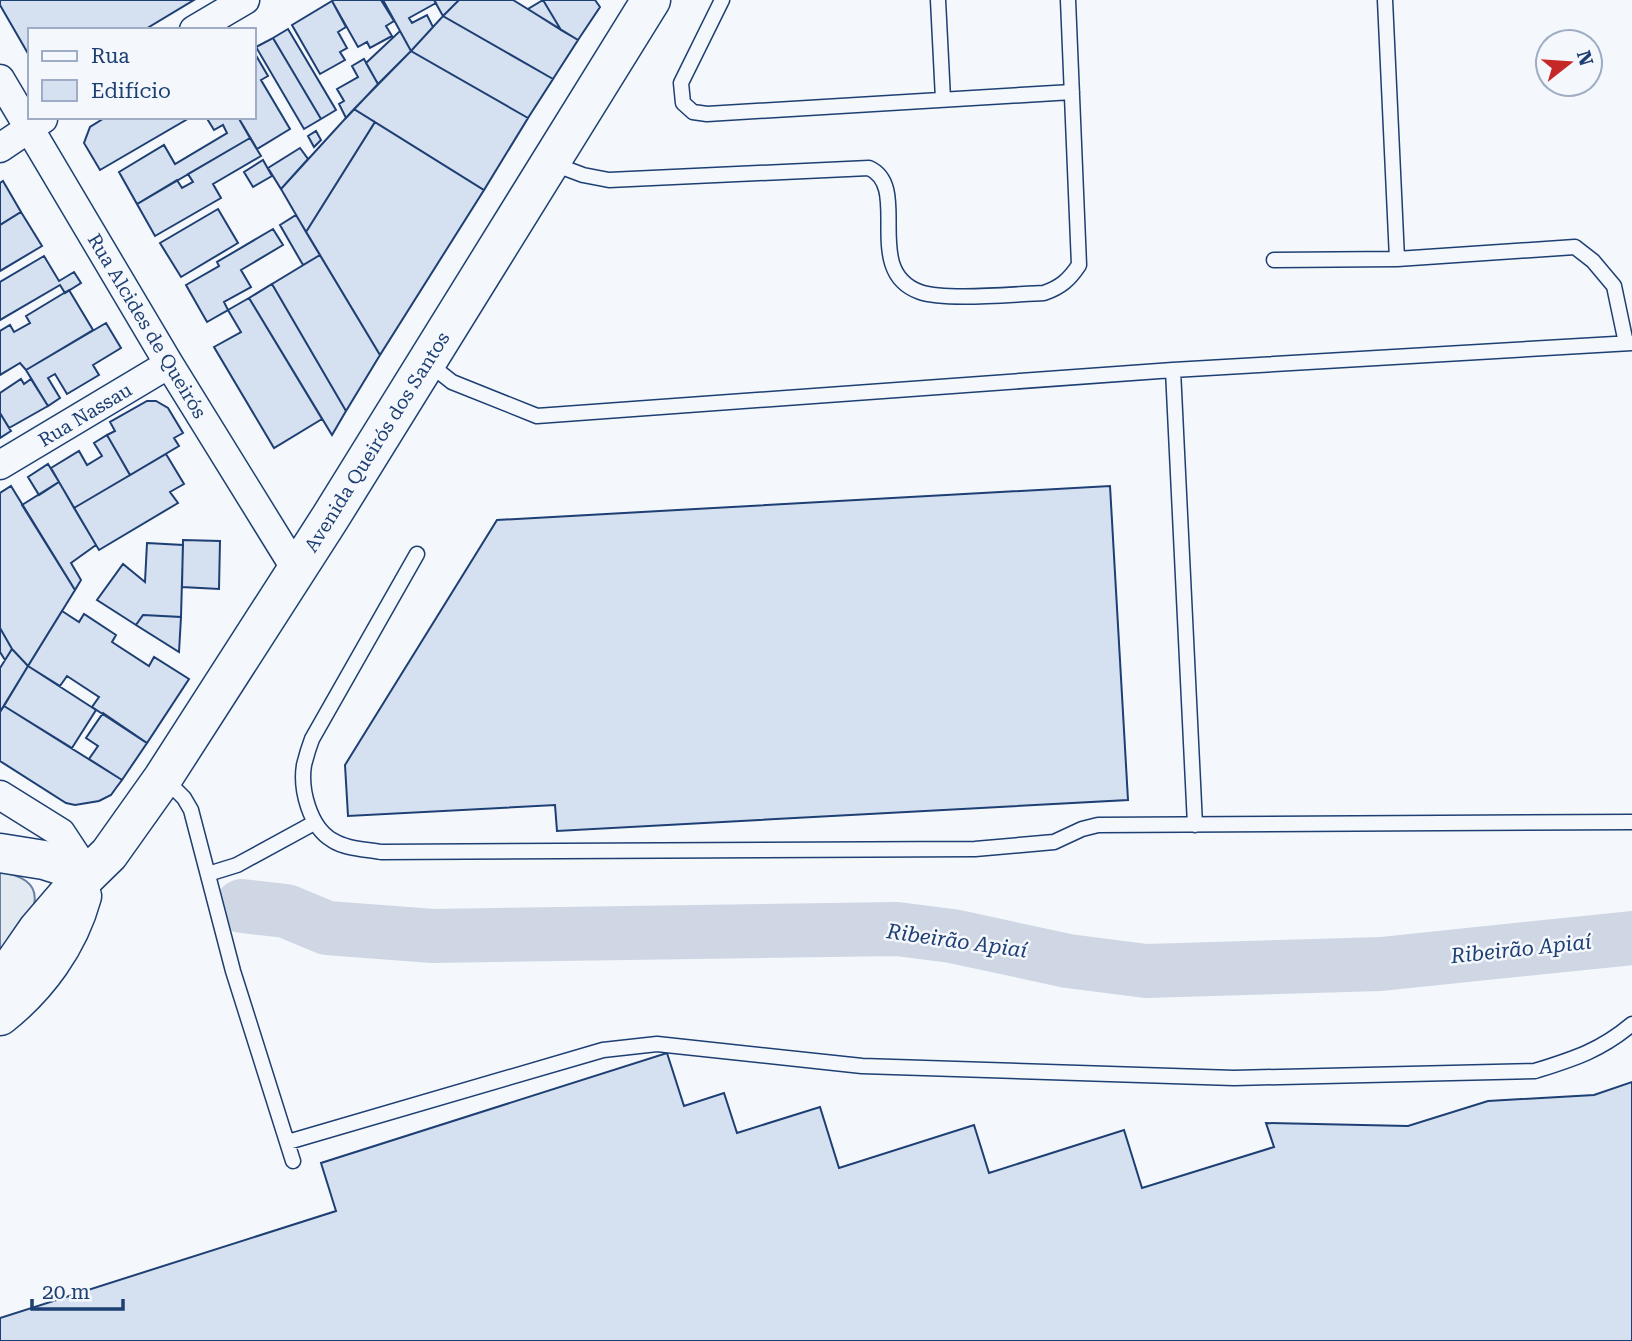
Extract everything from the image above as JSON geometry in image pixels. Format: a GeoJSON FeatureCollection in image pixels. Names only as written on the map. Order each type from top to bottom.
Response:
{"type":"FeatureCollection","features":[{"type":"Feature","properties":{"kind":"main road","name":"Avenida Queirós dos Santos"},"geometry":{"type":"LineString","coordinates":[[0,984],[38,929],[68,894],[109,854],[163,778],[297,571],[651,0]]}},
{"type":"Feature","properties":{"kind":"main road"},"geometry":{"type":"LineString","coordinates":[[0,853],[44,860],[88,874]]}},
{"type":"Feature","properties":{"kind":"main road","name":"Avenida Queirós dos Santos"},"geometry":{"type":"LineString","coordinates":[[0,1016],[38,982],[70,930],[88,874]]}},
{"type":"Feature","properties":{"kind":"street"},"geometry":{"type":"LineString","coordinates":[[197,28],[245,0]]}},
{"type":"Feature","properties":{"kind":"street","name":"Rua Alcides de Queirós"},"geometry":{"type":"LineString","coordinates":[[0,79],[28,112]]}},
{"type":"Feature","properties":{"kind":"street"},"geometry":{"type":"LineString","coordinates":[[0,148],[37,122]]}},
{"type":"Feature","properties":{"kind":"street","name":"Rua Alcides de Queirós"},"geometry":{"type":"LineString","coordinates":[[37,122],[169,364],[297,571]]}},
{"type":"Feature","properties":{"kind":"street","name":"Rua Nassau"},"geometry":{"type":"LineString","coordinates":[[0,466],[169,364]]}},
{"type":"Feature","properties":{"kind":"street"},"geometry":{"type":"LineString","coordinates":[[0,795],[61,833],[88,874]]}},
{"type":"Feature","properties":{"kind":"lane"},"geometry":{"type":"LineString","coordinates":[[722,0],[681,83],[683,103],[693,113],[1072,92]]}},
{"type":"Feature","properties":{"kind":"lane"},"geometry":{"type":"LineString","coordinates":[[937,0],[943,99]]}},
{"type":"Feature","properties":{"kind":"lane"},"geometry":{"type":"LineString","coordinates":[[550,163],[610,180],[869,168],[883,178],[887,187],[889,254],[895,271],[906,284],[919,292],[938,296],[1044,293],[1059,288],[1070,279],[1079,265],[1068,0]]}},
{"type":"Feature","properties":{"kind":"lane"},"geometry":{"type":"LineString","coordinates":[[1385,0],[1397,259]]}},
{"type":"Feature","properties":{"kind":"lane"},"geometry":{"type":"LineString","coordinates":[[427,362],[452,382],[537,416],[1172,370],[1629,343],[1615,286],[1593,261],[1575,247],[1397,259],[1274,260]]}},
{"type":"Feature","properties":{"kind":"lane"},"geometry":{"type":"LineString","coordinates":[[1172,370],[1195,825]]}},
{"type":"Feature","properties":{"kind":"lane"},"geometry":{"type":"LineString","coordinates":[[417,554],[312,739],[304,766],[305,792],[314,823],[330,839],[347,846],[381,852],[975,849],[1054,842],[1098,825],[1632,822]]}},
{"type":"Feature","properties":{"kind":"lane"},"geometry":{"type":"LineString","coordinates":[[163,778],[188,804],[233,971],[293,1161]]}},
{"type":"Feature","properties":{"kind":"lane"},"geometry":{"type":"LineString","coordinates":[[208,874],[237,865],[314,823]]}},
{"type":"Feature","properties":{"kind":"lane"},"geometry":{"type":"LineString","coordinates":[[288,1142],[603,1050],[657,1044],[862,1066],[1234,1078],[1535,1071],[1574,1059],[1611,1042],[1632,1024]]}},
{"type":"Feature","properties":{"kind":"shaded area"},"geometry":{"type":"Polygon","coordinates":[[[0,872],[26,881],[35,897],[34,905],[0,958],[0,872]]]}},
{"type":"Feature","properties":{"kind":"building"},"geometry":{"type":"Polygon","coordinates":[[[0,0],[194,0],[147,28],[28,28],[28,54],[0,5],[0,0]]]}},
{"type":"Feature","properties":{"kind":"building"},"geometry":{"type":"Polygon","coordinates":[[[381,0],[394,21],[386,26],[392,36],[370,48],[367,42],[358,47],[332,1],[381,0]]]}},
{"type":"Feature","properties":{"kind":"building"},"geometry":{"type":"Polygon","coordinates":[[[383,0],[434,0],[436,3],[409,18],[412,23],[427,15],[433,27],[411,51],[383,0]]]}},
{"type":"Feature","properties":{"kind":"building"},"geometry":{"type":"Polygon","coordinates":[[[434,0],[459,0],[443,16],[434,0]]]}},
{"type":"Feature","properties":{"kind":"building"},"geometry":{"type":"Polygon","coordinates":[[[459,0],[513,0],[578,40],[553,79],[443,16],[459,0]]]}},
{"type":"Feature","properties":{"kind":"building"},"geometry":{"type":"Polygon","coordinates":[[[543,0],[561,30],[528,9],[543,0]]]}},
{"type":"Feature","properties":{"kind":"building"},"geometry":{"type":"Polygon","coordinates":[[[543,0],[595,0],[600,7],[578,40],[561,30],[543,0]]]}},
{"type":"Feature","properties":{"kind":"building"},"geometry":{"type":"Polygon","coordinates":[[[332,1],[346,27],[338,32],[347,48],[340,52],[345,60],[320,74],[292,25],[332,1]]]}},
{"type":"Feature","properties":{"kind":"building"},"geometry":{"type":"Polygon","coordinates":[[[443,16],[553,79],[528,118],[411,51],[443,16]]]}},
{"type":"Feature","properties":{"kind":"building"},"geometry":{"type":"Polygon","coordinates":[[[288,29],[336,110],[321,119],[273,38],[288,29]]]}},
{"type":"Feature","properties":{"kind":"building"},"geometry":{"type":"Polygon","coordinates":[[[400,31],[411,51],[378,84],[366,63],[400,31]]]}},
{"type":"Feature","properties":{"kind":"building"},"geometry":{"type":"Polygon","coordinates":[[[273,38],[321,119],[304,129],[256,47],[273,38]]]}},
{"type":"Feature","properties":{"kind":"building"},"geometry":{"type":"Polygon","coordinates":[[[411,51],[528,118],[484,190],[354,109],[411,51]]]}},
{"type":"Feature","properties":{"kind":"building"},"geometry":{"type":"Polygon","coordinates":[[[256,55],[268,76],[261,80],[290,129],[257,149],[239,119],[256,119],[256,55]]]}},
{"type":"Feature","properties":{"kind":"building"},"geometry":{"type":"Polygon","coordinates":[[[364,59],[378,84],[346,118],[339,104],[344,101],[337,89],[358,77],[352,66],[364,59]]]}},
{"type":"Feature","properties":{"kind":"building"},"geometry":{"type":"Polygon","coordinates":[[[354,109],[375,122],[306,232],[281,189],[354,109]]]}},
{"type":"Feature","properties":{"kind":"building"},"geometry":{"type":"Polygon","coordinates":[[[103,119],[188,119],[100,170],[84,143],[90,127],[103,119]]]}},
{"type":"Feature","properties":{"kind":"building"},"geometry":{"type":"Polygon","coordinates":[[[207,119],[239,119],[250,138],[137,204],[119,172],[164,145],[175,164],[227,133],[223,125],[214,130],[207,119]]]}},
{"type":"Feature","properties":{"kind":"building"},"geometry":{"type":"Polygon","coordinates":[[[375,122],[484,190],[380,355],[306,232],[375,122]]]}},
{"type":"Feature","properties":{"kind":"building"},"geometry":{"type":"Polygon","coordinates":[[[316,131],[321,140],[314,147],[308,136],[316,131]]]}},
{"type":"Feature","properties":{"kind":"building"},"geometry":{"type":"Polygon","coordinates":[[[250,138],[261,156],[213,184],[221,198],[155,236],[137,204],[177,180],[182,188],[193,182],[188,174],[250,138]]]}},
{"type":"Feature","properties":{"kind":"building"},"geometry":{"type":"Polygon","coordinates":[[[300,148],[308,159],[281,189],[268,168],[300,148]]]}},
{"type":"Feature","properties":{"kind":"building"},"geometry":{"type":"Polygon","coordinates":[[[263,160],[272,176],[253,187],[244,172],[263,160]]]}},
{"type":"Feature","properties":{"kind":"building"},"geometry":{"type":"Polygon","coordinates":[[[3,181],[21,212],[0,225],[0,183],[3,181]]]}},
{"type":"Feature","properties":{"kind":"building"},"geometry":{"type":"Polygon","coordinates":[[[218,209],[238,243],[181,277],[160,243],[218,209]]]}},
{"type":"Feature","properties":{"kind":"building"},"geometry":{"type":"Polygon","coordinates":[[[21,212],[42,246],[0,271],[0,225],[21,212]]]}},
{"type":"Feature","properties":{"kind":"building"},"geometry":{"type":"Polygon","coordinates":[[[296,215],[320,255],[303,265],[280,225],[296,215]]]}},
{"type":"Feature","properties":{"kind":"building"},"geometry":{"type":"Polygon","coordinates":[[[273,229],[283,245],[241,270],[251,287],[224,302],[228,310],[207,322],[186,285],[219,266],[217,262],[273,229]]]}},
{"type":"Feature","properties":{"kind":"building"},"geometry":{"type":"Polygon","coordinates":[[[320,255],[380,355],[346,411],[272,284],[320,255]]]}},
{"type":"Feature","properties":{"kind":"building"},"geometry":{"type":"Polygon","coordinates":[[[44,256],[59,281],[74,272],[81,283],[65,293],[60,285],[0,320],[0,282],[44,256]]]}},
{"type":"Feature","properties":{"kind":"building"},"geometry":{"type":"Polygon","coordinates":[[[272,284],[346,411],[332,435],[249,298],[272,284]]]}},
{"type":"Feature","properties":{"kind":"building"},"geometry":{"type":"Polygon","coordinates":[[[69,290],[93,330],[26,370],[20,363],[0,375],[0,331],[10,325],[14,332],[30,323],[26,316],[69,290]]]}},
{"type":"Feature","properties":{"kind":"building"},"geometry":{"type":"Polygon","coordinates":[[[249,298],[322,419],[274,448],[214,347],[241,332],[228,310],[249,298]]]}},
{"type":"Feature","properties":{"kind":"building"},"geometry":{"type":"Polygon","coordinates":[[[106,323],[121,348],[93,365],[99,375],[67,394],[55,374],[48,378],[60,398],[48,406],[26,370],[106,323]]]}},
{"type":"Feature","properties":{"kind":"building"},"geometry":{"type":"Polygon","coordinates":[[[21,379],[24,384],[31,379],[48,406],[9,428],[0,413],[0,393],[21,379]]]}},
{"type":"Feature","properties":{"kind":"building"},"geometry":{"type":"Polygon","coordinates":[[[147,401],[156,401],[168,408],[183,433],[174,438],[179,446],[130,475],[107,435],[115,431],[110,422],[147,401]]]}},
{"type":"Feature","properties":{"kind":"building"},"geometry":{"type":"Polygon","coordinates":[[[0,413],[11,431],[0,438],[0,413]]]}},
{"type":"Feature","properties":{"kind":"building"},"geometry":{"type":"Polygon","coordinates":[[[107,435],[130,475],[74,508],[51,468],[79,451],[87,465],[102,456],[94,443],[107,435]]]}},
{"type":"Feature","properties":{"kind":"building"},"geometry":{"type":"Polygon","coordinates":[[[166,454],[184,484],[170,492],[178,503],[99,550],[74,508],[166,454]]]}},
{"type":"Feature","properties":{"kind":"building"},"geometry":{"type":"Polygon","coordinates":[[[48,464],[59,482],[39,495],[28,477],[48,464]]]}},
{"type":"Feature","properties":{"kind":"building"},"geometry":{"type":"Polygon","coordinates":[[[59,482],[96,545],[71,563],[81,580],[75,590],[22,505],[59,482]]]}},
{"type":"Feature","properties":{"kind":"building"},"geometry":{"type":"Polygon","coordinates":[[[11,486],[75,590],[28,666],[12,649],[0,628],[0,493],[11,486]]]}},
{"type":"Feature","properties":{"kind":"building"},"geometry":{"type":"Polygon","coordinates":[[[1110,486],[1128,800],[557,831],[555,805],[348,816],[345,765],[497,520],[1110,486]]]}},
{"type":"Feature","properties":{"kind":"building"},"geometry":{"type":"Polygon","coordinates":[[[183,540],[220,541],[219,589],[182,587],[183,540]]]}},
{"type":"Feature","properties":{"kind":"building"},"geometry":{"type":"Polygon","coordinates":[[[147,543],[183,545],[181,617],[143,615],[136,625],[97,600],[123,564],[145,582],[147,543]]]}},
{"type":"Feature","properties":{"kind":"building"},"geometry":{"type":"Polygon","coordinates":[[[62,611],[79,622],[84,614],[116,635],[112,642],[149,666],[154,657],[189,679],[147,743],[92,707],[99,697],[67,676],[60,686],[28,666],[62,611]]]}},
{"type":"Feature","properties":{"kind":"building"},"geometry":{"type":"Polygon","coordinates":[[[143,615],[181,617],[179,652],[136,625],[143,615]]]}},
{"type":"Feature","properties":{"kind":"building"},"geometry":{"type":"Polygon","coordinates":[[[0,628],[12,649],[5,660],[0,652],[0,628]]]}},
{"type":"Feature","properties":{"kind":"building"},"geometry":{"type":"Polygon","coordinates":[[[12,649],[28,666],[0,712],[0,668],[12,649]]]}},
{"type":"Feature","properties":{"kind":"building"},"geometry":{"type":"Polygon","coordinates":[[[28,666],[96,710],[72,748],[4,706],[28,666]]]}},
{"type":"Feature","properties":{"kind":"building"},"geometry":{"type":"Polygon","coordinates":[[[4,706],[122,780],[111,795],[99,801],[75,805],[66,803],[0,761],[0,712],[4,706]]]}},
{"type":"Feature","properties":{"kind":"building"},"geometry":{"type":"Polygon","coordinates":[[[103,713],[147,743],[122,780],[89,759],[98,746],[86,738],[103,713]]]}},
{"type":"Feature","properties":{"kind":"building"},"geometry":{"type":"Polygon","coordinates":[[[667,1053],[684,1106],[724,1093],[737,1133],[820,1107],[839,1168],[974,1125],[989,1173],[1124,1130],[1142,1188],[1274,1147],[1266,1123],[1408,1126],[1488,1101],[1594,1095],[1632,1082],[1632,1341],[0,1341],[0,1318],[336,1211],[321,1163],[667,1053]]]}},
{"type":"Feature","properties":{"kind":"waterway","name":"Ribeirão Apiaí"},"geometry":{"type":"LineString","coordinates":[[242,906],[286,911],[327,928],[433,936],[897,929],[952,936],[1068,961],[1146,971],[1381,964],[1632,938]]}}]}
